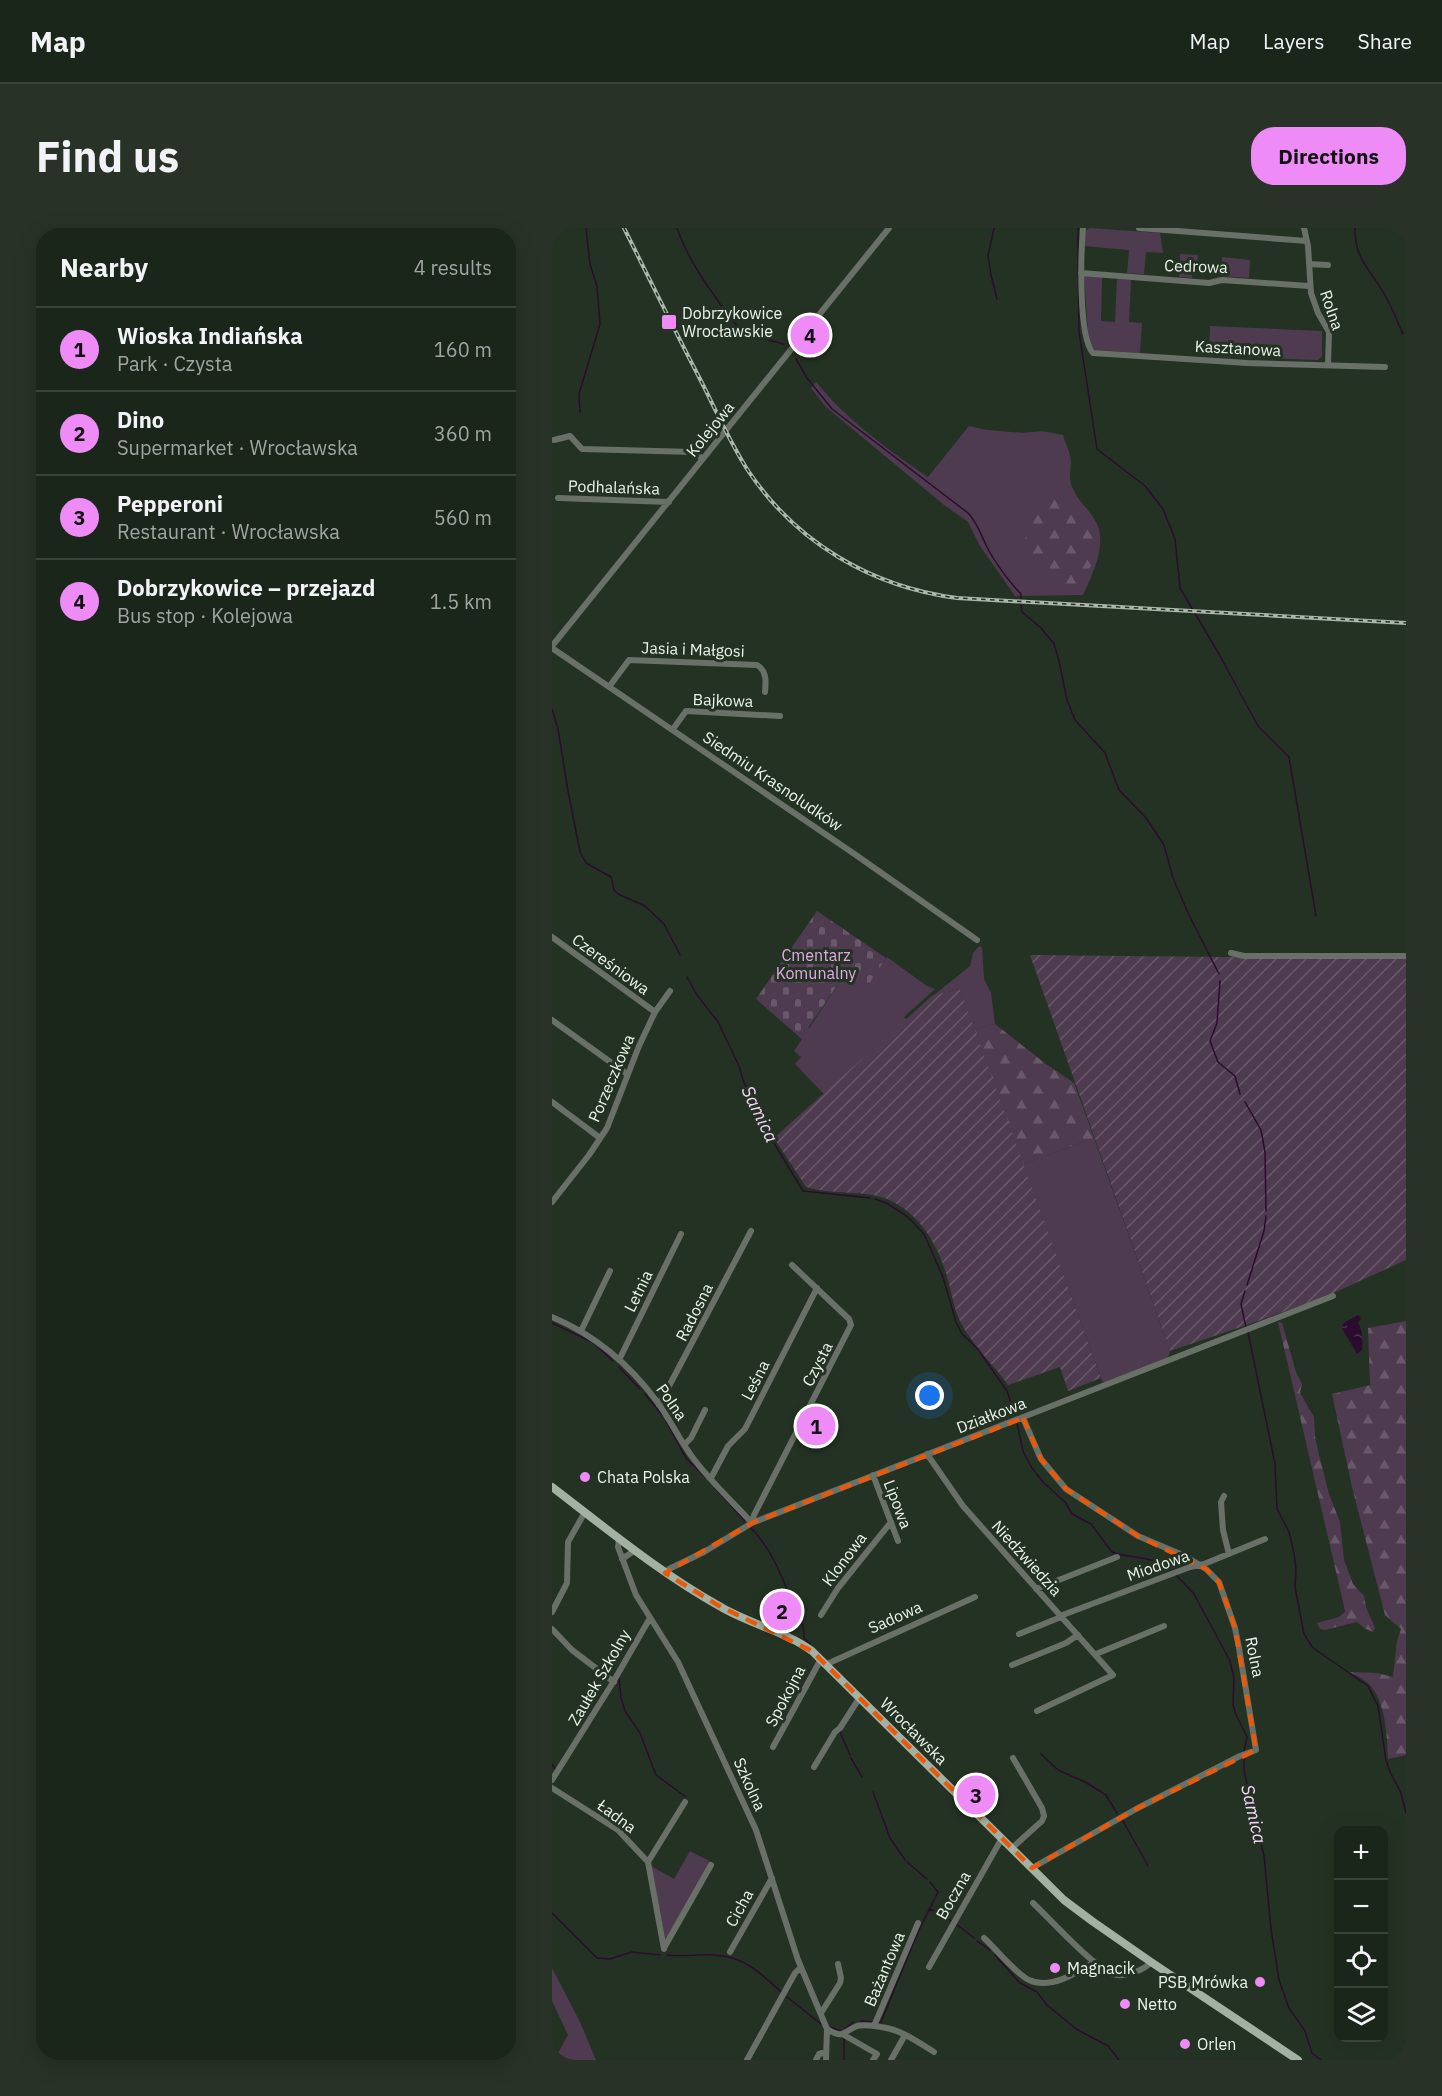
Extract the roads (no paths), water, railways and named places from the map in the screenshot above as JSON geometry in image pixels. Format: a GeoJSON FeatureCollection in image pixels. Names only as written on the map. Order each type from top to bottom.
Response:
{"type":"FeatureCollection","features":[{"type":"Feature","properties":{"kind":"main road","name":"Wrocławska"},"geometry":{"type":"LineString","coordinates":[[552,1487],[665,1573],[721,1607],[795,1640],[824,1661],[1076,1909],[1298,2060]]}},
{"type":"Feature","properties":{"kind":"street","name":"Kolejowa"},"geometry":{"type":"LineString","coordinates":[[552,647],[889,228]]}},
{"type":"Feature","properties":{"kind":"street"},"geometry":{"type":"LineString","coordinates":[[1082,273],[1083,228]]}},
{"type":"Feature","properties":{"kind":"street"},"geometry":{"type":"LineString","coordinates":[[1139,228],[1307,241]]}},
{"type":"Feature","properties":{"kind":"street","name":"Rolna"},"geometry":{"type":"LineString","coordinates":[[1304,228],[1310,286],[1318,313],[1329,332],[1328,365]]}},
{"type":"Feature","properties":{"kind":"street"},"geometry":{"type":"LineString","coordinates":[[1309,264],[1328,265]]}},
{"type":"Feature","properties":{"kind":"street","name":"Cedrowa"},"geometry":{"type":"LineString","coordinates":[[1082,273],[1310,286]]}},
{"type":"Feature","properties":{"kind":"street","name":"Kasztanowa"},"geometry":{"type":"LineString","coordinates":[[1082,273],[1088,345],[1090,350],[1097,354],[1385,368]]}},
{"type":"Feature","properties":{"kind":"street"},"geometry":{"type":"LineString","coordinates":[[554,440],[570,436],[582,449],[693,452],[703,459]]}},
{"type":"Feature","properties":{"kind":"street","name":"Podhalańska"},"geometry":{"type":"LineString","coordinates":[[558,498],[669,502]]}},
{"type":"Feature","properties":{"kind":"street","name":"Siedmiu Krasnoludków"},"geometry":{"type":"LineString","coordinates":[[552,647],[977,940]]}},
{"type":"Feature","properties":{"kind":"street","name":"Jasia i Małgosi"},"geometry":{"type":"LineString","coordinates":[[609,687],[628,660],[758,665],[765,674],[765,692]]}},
{"type":"Feature","properties":{"kind":"street","name":"Bajkowa"},"geometry":{"type":"LineString","coordinates":[[673,729],[686,711],[780,716]]}},
{"type":"Feature","properties":{"kind":"street","name":"Czereśniowa"},"geometry":{"type":"LineString","coordinates":[[552,937],[655,1012]]}},
{"type":"Feature","properties":{"kind":"street"},"geometry":{"type":"LineString","coordinates":[[1231,953],[1244,956],[1406,956]]}},
{"type":"Feature","properties":{"kind":"street","name":"Porzeczkowa"},"geometry":{"type":"LineString","coordinates":[[552,1202],[607,1128],[627,1074],[655,1012],[670,991]]}},
{"type":"Feature","properties":{"kind":"street"},"geometry":{"type":"LineString","coordinates":[[552,1020],[627,1074]]}},
{"type":"Feature","properties":{"kind":"street"},"geometry":{"type":"LineString","coordinates":[[552,1102],[600,1137]]}},
{"type":"Feature","properties":{"kind":"street"},"geometry":{"type":"LineString","coordinates":[[552,1185],[560,1191]]}},
{"type":"Feature","properties":{"kind":"street","name":"Radosna"},"geometry":{"type":"LineString","coordinates":[[659,1405],[751,1231]]}},
{"type":"Feature","properties":{"kind":"street","name":"Letnia"},"geometry":{"type":"LineString","coordinates":[[619,1360],[681,1234]]}},
{"type":"Feature","properties":{"kind":"street","name":"Czysta"},"geometry":{"type":"LineString","coordinates":[[752,1523],[851,1325],[849,1320],[792,1265]]}},
{"type":"Feature","properties":{"kind":"street"},"geometry":{"type":"LineString","coordinates":[[581,1331],[610,1271]]}},
{"type":"Feature","properties":{"kind":"street","name":"Leśna"},"geometry":{"type":"LineString","coordinates":[[711,1478],[728,1446],[745,1429],[817,1288]]}},
{"type":"Feature","properties":{"kind":"street","name":"Działkowa"},"geometry":{"type":"LineString","coordinates":[[665,1573],[752,1523],[1333,1296]]}},
{"type":"Feature","properties":{"kind":"street","name":"Polna"},"geometry":{"type":"LineString","coordinates":[[552,1317],[581,1331],[605,1347],[619,1360],[659,1405],[695,1461],[752,1523]]}},
{"type":"Feature","properties":{"kind":"street"},"geometry":{"type":"LineString","coordinates":[[684,1445],[691,1438],[705,1410]]}},
{"type":"Feature","properties":{"kind":"street","name":"Rolna"},"geometry":{"type":"LineString","coordinates":[[1023,1418],[1041,1459],[1066,1489],[1138,1536],[1185,1556],[1219,1582],[1235,1628],[1256,1750],[1136,1809],[1032,1868]]}},
{"type":"Feature","properties":{"kind":"street","name":"Niedźwiedzia"},"geometry":{"type":"LineString","coordinates":[[927,1455],[963,1506],[1113,1675],[1037,1711]]}},
{"type":"Feature","properties":{"kind":"street","name":"Lipowa"},"geometry":{"type":"LineString","coordinates":[[873,1475],[898,1541]]}},
{"type":"Feature","properties":{"kind":"street"},"geometry":{"type":"LineString","coordinates":[[1224,1496],[1221,1502],[1221,1512],[1229,1554]]}},
{"type":"Feature","properties":{"kind":"street"},"geometry":{"type":"LineString","coordinates":[[552,1612],[567,1583],[568,1542],[585,1512]]}},
{"type":"Feature","properties":{"kind":"street","name":"Klonowa"},"geometry":{"type":"LineString","coordinates":[[821,1615],[838,1588],[891,1522]]}},
{"type":"Feature","properties":{"kind":"street","name":"Szkolna"},"geometry":{"type":"LineString","coordinates":[[619,1539],[618,1547],[636,1595],[678,1662],[720,1748],[756,1830],[801,1967],[827,2029],[826,2056]]}},
{"type":"Feature","properties":{"kind":"street","name":"Miodowa"},"geometry":{"type":"LineString","coordinates":[[1019,1634],[1060,1616],[1204,1564],[1265,1539]]}},
{"type":"Feature","properties":{"kind":"street"},"geometry":{"type":"LineString","coordinates":[[622,1559],[634,1551]]}},
{"type":"Feature","properties":{"kind":"street"},"geometry":{"type":"LineString","coordinates":[[1036,1588],[1117,1557]]}},
{"type":"Feature","properties":{"kind":"street","name":"Sadowa"},"geometry":{"type":"LineString","coordinates":[[824,1661],[975,1597]]}},
{"type":"Feature","properties":{"kind":"street","name":"Zaułek Szkolny"},"geometry":{"type":"LineString","coordinates":[[552,1780],[614,1682],[650,1618]]}},
{"type":"Feature","properties":{"kind":"street"},"geometry":{"type":"LineString","coordinates":[[1096,1654],[1164,1626]]}},
{"type":"Feature","properties":{"kind":"street"},"geometry":{"type":"LineString","coordinates":[[552,1629],[572,1650],[614,1682]]}},
{"type":"Feature","properties":{"kind":"street"},"geometry":{"type":"LineString","coordinates":[[1012,1665],[1066,1643],[1078,1635]]}},
{"type":"Feature","properties":{"kind":"street","name":"Spokojna"},"geometry":{"type":"LineString","coordinates":[[773,1747],[824,1661]]}},
{"type":"Feature","properties":{"kind":"street"},"geometry":{"type":"LineString","coordinates":[[814,1767],[860,1697]]}},
{"type":"Feature","properties":{"kind":"street"},"geometry":{"type":"LineString","coordinates":[[1012,1848],[1042,1821],[1044,1816],[1042,1808],[1013,1758]]}},
{"type":"Feature","properties":{"kind":"street","name":"Ładna"},"geometry":{"type":"LineString","coordinates":[[552,1788],[618,1830],[648,1862]]}},
{"type":"Feature","properties":{"kind":"street"},"geometry":{"type":"LineString","coordinates":[[685,1802],[648,1862],[664,1949],[711,1865]]}},
{"type":"Feature","properties":{"kind":"street","name":"Boczna"},"geometry":{"type":"LineString","coordinates":[[929,1966],[1002,1838]]}},
{"type":"Feature","properties":{"kind":"street","name":"Cicha"},"geometry":{"type":"LineString","coordinates":[[730,1952],[772,1878]]}},
{"type":"Feature","properties":{"kind":"street"},"geometry":{"type":"LineString","coordinates":[[1033,1903],[1094,1962],[1116,1975],[1146,1968],[1151,1962]]}},
{"type":"Feature","properties":{"kind":"street","name":"Bażantowa"},"geometry":{"type":"LineString","coordinates":[[874,2026],[918,1923]]}},
{"type":"Feature","properties":{"kind":"street"},"geometry":{"type":"LineString","coordinates":[[984,1938],[1032,1981],[1069,1978],[1094,1962]]}},
{"type":"Feature","properties":{"kind":"street"},"geometry":{"type":"LineString","coordinates":[[821,2013],[840,1983],[838,1964]]}},
{"type":"Feature","properties":{"kind":"street"},"geometry":{"type":"LineString","coordinates":[[747,2060],[795,1973],[801,1967]]}},
{"type":"Feature","properties":{"kind":"street","name":"Bażantowa"},"geometry":{"type":"LineString","coordinates":[[844,2035],[855,2026],[885,2027],[905,2035],[934,2052]]}},
{"type":"Feature","properties":{"kind":"street"},"geometry":{"type":"LineString","coordinates":[[827,2029],[844,2035],[877,2054],[873,2060]]}},
{"type":"Feature","properties":{"kind":"street"},"geometry":{"type":"LineString","coordinates":[[891,2060],[905,2035]]}},
{"type":"Feature","properties":{"kind":"street"},"geometry":{"type":"LineString","coordinates":[[816,2060],[819,2054],[826,2056]]}},
{"type":"Feature","properties":{"kind":"water"},"geometry":{"type":"Polygon","coordinates":[[[1358,1315],[1361,1318],[1358,1323],[1362,1333],[1362,1350],[1357,1354],[1341,1327],[1358,1315]]]}},
{"type":"Feature","properties":{"kind":"waterway"},"geometry":{"type":"LineString","coordinates":[[580,412],[579,394],[600,324],[597,286],[590,264],[586,228]]}},
{"type":"Feature","properties":{"kind":"waterway"},"geometry":{"type":"LineString","coordinates":[[677,228],[694,264],[726,314],[750,334],[784,344]]}},
{"type":"Feature","properties":{"kind":"waterway"},"geometry":{"type":"LineString","coordinates":[[994,228],[988,256],[997,299]]}},
{"type":"Feature","properties":{"kind":"waterway"},"geometry":{"type":"LineString","coordinates":[[1078,228],[1079,332],[1097,449],[1145,486],[1163,509],[1175,539],[1180,588],[1258,726],[1289,757],[1316,916]]}},
{"type":"Feature","properties":{"kind":"waterway"},"geometry":{"type":"LineString","coordinates":[[1355,228],[1355,239],[1360,256],[1388,300],[1403,334]]}},
{"type":"Feature","properties":{"kind":"waterway"},"geometry":{"type":"LineString","coordinates":[[796,359],[807,378],[832,409],[968,513],[993,558],[1021,594],[1021,599]]}},
{"type":"Feature","properties":{"kind":"waterway"},"geometry":{"type":"LineString","coordinates":[[1021,605],[1022,612],[1041,628],[1054,644],[1067,700],[1075,720],[1105,753],[1119,790],[1146,818],[1164,845],[1173,878],[1219,974]]}},
{"type":"Feature","properties":{"kind":"waterway","name":"Samica"},"geometry":{"type":"LineString","coordinates":[[552,709],[558,729],[580,852],[586,863],[611,877],[614,890],[618,894],[645,906],[664,924],[680,955]]}},
{"type":"Feature","properties":{"kind":"waterway","name":"Samica"},"geometry":{"type":"LineString","coordinates":[[687,977],[697,995],[718,1022],[739,1066],[744,1083],[757,1103],[766,1130],[803,1191],[870,1198]]}},
{"type":"Feature","properties":{"kind":"waterway"},"geometry":{"type":"LineString","coordinates":[[1220,981],[1217,1023],[1210,1041],[1218,1062],[1235,1076],[1240,1094]]}},
{"type":"Feature","properties":{"kind":"waterway"},"geometry":{"type":"LineString","coordinates":[[1245,1102],[1261,1130],[1265,1152],[1266,1211]]}},
{"type":"Feature","properties":{"kind":"waterway","name":"Samica"},"geometry":{"type":"LineString","coordinates":[[875,1199],[888,1204],[908,1217],[924,1234],[943,1277],[956,1322],[962,1334],[977,1348],[1007,1391],[1014,1412]]}},
{"type":"Feature","properties":{"kind":"waterway"},"geometry":{"type":"LineString","coordinates":[[1247,1285],[1264,1231],[1266,1216]]}},
{"type":"Feature","properties":{"kind":"waterway"},"geometry":{"type":"LineString","coordinates":[[1245,1291],[1241,1304],[1246,1328]]}},
{"type":"Feature","properties":{"kind":"waterway"},"geometry":{"type":"LineString","coordinates":[[552,1323],[594,1343],[613,1361]]}},
{"type":"Feature","properties":{"kind":"waterway"},"geometry":{"type":"LineString","coordinates":[[1248,1332],[1275,1464],[1277,1509],[1289,1532],[1294,1553],[1295,1587],[1304,1634],[1313,1648],[1368,1686],[1378,1706],[1386,1760],[1401,1793],[1406,1813]]}},
{"type":"Feature","properties":{"kind":"waterway"},"geometry":{"type":"LineString","coordinates":[[619,1367],[640,1389]]}},
{"type":"Feature","properties":{"kind":"waterway"},"geometry":{"type":"LineString","coordinates":[[645,1394],[662,1415]]}},
{"type":"Feature","properties":{"kind":"waterway"},"geometry":{"type":"LineString","coordinates":[[666,1421],[686,1458],[706,1478]]}},
{"type":"Feature","properties":{"kind":"waterway","name":"Samica"},"geometry":{"type":"LineString","coordinates":[[1017,1423],[1023,1451],[1032,1468],[1044,1483],[1065,1502],[1072,1514],[1091,1524],[1112,1552],[1158,1562],[1171,1570]]}},
{"type":"Feature","properties":{"kind":"waterway"},"geometry":{"type":"LineString","coordinates":[[715,1488],[745,1521]]}},
{"type":"Feature","properties":{"kind":"waterway"},"geometry":{"type":"LineString","coordinates":[[751,1528],[765,1544],[776,1563],[802,1624],[804,1638],[810,1644]]}},
{"type":"Feature","properties":{"kind":"waterway","name":"Samica"},"geometry":{"type":"LineString","coordinates":[[1176,1575],[1194,1594],[1230,1661],[1234,1678],[1233,1705],[1247,1737],[1244,1751]]}},
{"type":"Feature","properties":{"kind":"waterway"},"geometry":{"type":"LineString","coordinates":[[619,1678],[625,1711],[640,1733],[656,1775],[686,1797]]}},
{"type":"Feature","properties":{"kind":"waterway"},"geometry":{"type":"LineString","coordinates":[[840,1732],[850,1755]]}},
{"type":"Feature","properties":{"kind":"waterway"},"geometry":{"type":"LineString","coordinates":[[1041,1754],[1058,1770],[1085,1782],[1106,1795],[1117,1813]]}},
{"type":"Feature","properties":{"kind":"waterway","name":"Samica"},"geometry":{"type":"LineString","coordinates":[[1244,1756],[1244,1771],[1264,1856],[1271,1929],[1279,1980],[1289,2008],[1305,2031],[1312,2053],[1321,2060]]}},
{"type":"Feature","properties":{"kind":"waterway"},"geometry":{"type":"LineString","coordinates":[[851,1758],[862,1777]]}},
{"type":"Feature","properties":{"kind":"waterway"},"geometry":{"type":"LineString","coordinates":[[552,1764],[555,1769]]}},
{"type":"Feature","properties":{"kind":"waterway"},"geometry":{"type":"LineString","coordinates":[[873,1792],[890,1838],[905,1860]]}},
{"type":"Feature","properties":{"kind":"waterway"},"geometry":{"type":"LineString","coordinates":[[1123,1821],[1148,1866]]}},
{"type":"Feature","properties":{"kind":"waterway"},"geometry":{"type":"LineString","coordinates":[[907,1862],[927,1879]]}},
{"type":"Feature","properties":{"kind":"waterway"},"geometry":{"type":"LineString","coordinates":[[879,2023],[918,1932],[938,1892],[930,1882]]}},
{"type":"Feature","properties":{"kind":"waterway"},"geometry":{"type":"LineString","coordinates":[[929,1909],[939,1912],[951,1921]]}},
{"type":"Feature","properties":{"kind":"waterway"},"geometry":{"type":"LineString","coordinates":[[552,1913],[597,1958],[610,1959],[632,1952],[660,1955]]}},
{"type":"Feature","properties":{"kind":"waterway"},"geometry":{"type":"LineString","coordinates":[[956,1924],[974,1938]]}},
{"type":"Feature","properties":{"kind":"waterway"},"geometry":{"type":"LineString","coordinates":[[977,1941],[990,1950]]}},
{"type":"Feature","properties":{"kind":"waterway"},"geometry":{"type":"LineString","coordinates":[[667,1955],[714,1955],[734,1959],[759,1972],[781,1992]]}},
{"type":"Feature","properties":{"kind":"waterway"},"geometry":{"type":"LineString","coordinates":[[995,1955],[1020,1983],[1037,1992],[1047,2005],[1076,2029],[1108,2046],[1119,2060]]}},
{"type":"Feature","properties":{"kind":"waterway"},"geometry":{"type":"LineString","coordinates":[[787,1997],[821,2024]]}},
{"type":"Feature","properties":{"kind":"waterway"},"geometry":{"type":"LineString","coordinates":[[861,2021],[873,2022]]}},
{"type":"Feature","properties":{"kind":"waterway"},"geometry":{"type":"LineString","coordinates":[[845,2029],[853,2022]]}},
{"type":"Feature","properties":{"kind":"waterway"},"geometry":{"type":"LineString","coordinates":[[830,2027],[841,2031]]}},
{"type":"Feature","properties":{"kind":"waterway"},"geometry":{"type":"LineString","coordinates":[[844,2039],[844,2060]]}},
{"type":"Feature","properties":{"kind":"railway"},"geometry":{"type":"LineString","coordinates":[[624,228],[729,438],[749,472],[768,497],[813,540],[839,558],[866,572],[895,584],[957,598],[1406,623]]}},
{"type":"Feature","properties":{"kind":"place","name":"Dobrzykowice Wrocławskie"},"geometry":{"type":"Point","coordinates":[669,322]}},
{"type":"Feature","properties":{"kind":"place","name":"Dobrzykowice – przejazd"},"geometry":{"type":"Point","coordinates":[810,335]}},
{"type":"Feature","properties":{"kind":"place","name":"Wioska Indiańska"},"geometry":{"type":"Point","coordinates":[816,1426]}},
{"type":"Feature","properties":{"kind":"place","name":"Chata Polska"},"geometry":{"type":"Point","coordinates":[585,1477]}},
{"type":"Feature","properties":{"kind":"place","name":"Dino"},"geometry":{"type":"Point","coordinates":[782,1611]}},
{"type":"Feature","properties":{"kind":"place","name":"Pepperoni"},"geometry":{"type":"Point","coordinates":[976,1795]}},
{"type":"Feature","properties":{"kind":"place","name":"Magnacik"},"geometry":{"type":"Point","coordinates":[1055,1968]}},
{"type":"Feature","properties":{"kind":"place","name":"PSB Mrówka"},"geometry":{"type":"Point","coordinates":[1260,1982]}},
{"type":"Feature","properties":{"kind":"place","name":"Netto"},"geometry":{"type":"Point","coordinates":[1125,2004]}},
{"type":"Feature","properties":{"kind":"place","name":"Orlen"},"geometry":{"type":"Point","coordinates":[1185,2044]}},
{"type":"Feature","properties":{"kind":"park label","name":"Cmentarz Komunalny"},"geometry":{"type":"Point","coordinates":[816,964]}}]}
